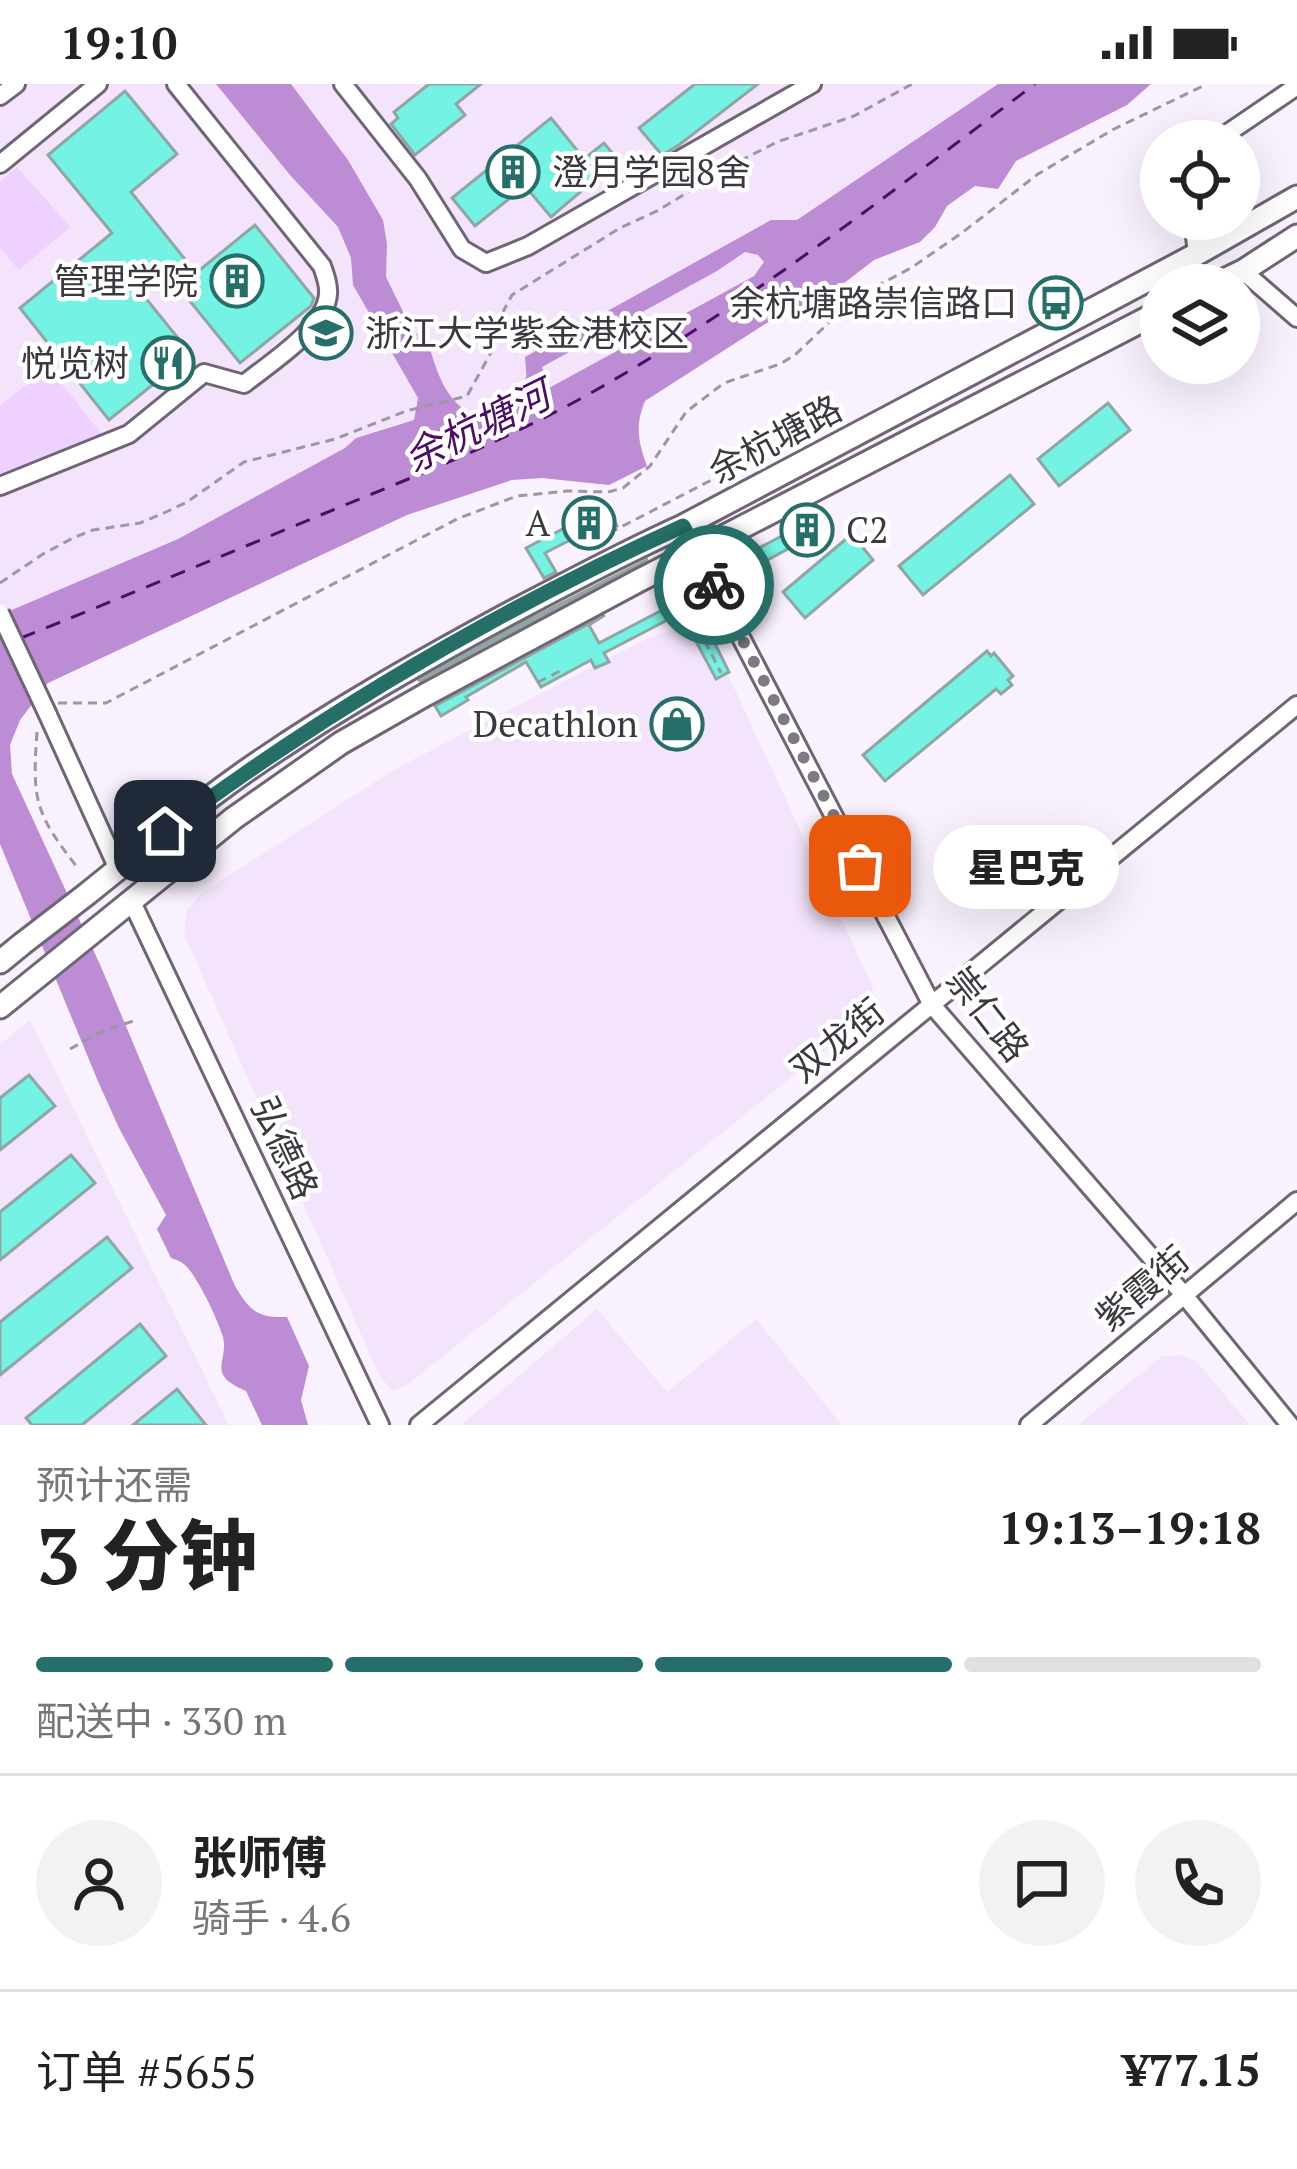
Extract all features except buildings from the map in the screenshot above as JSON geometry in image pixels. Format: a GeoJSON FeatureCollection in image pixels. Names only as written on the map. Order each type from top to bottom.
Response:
{"type":"FeatureCollection","features":[{"type":"Feature","properties":{"kind":"main road","name":"余杭塘路"},"geometry":{"type":"LineString","coordinates":[[0,962],[246,771],[349,703],[446,647],[683,526],[1297,197]]}},
{"type":"Feature","properties":{"kind":"main road"},"geometry":{"type":"LineString","coordinates":[[1254,264],[1297,236]]}},
{"type":"Feature","properties":{"kind":"main road","name":"余杭塘路"},"geometry":{"type":"LineString","coordinates":[[0,1007],[234,818],[341,743],[424,695],[1140,322]]}},
{"type":"Feature","properties":{"kind":"street"},"geometry":{"type":"LineString","coordinates":[[0,96],[16,84]]}},
{"type":"Feature","properties":{"kind":"street"},"geometry":{"type":"LineString","coordinates":[[0,164],[98,84]]}},
{"type":"Feature","properties":{"kind":"street"},"geometry":{"type":"LineString","coordinates":[[0,486],[129,434],[204,373],[244,384],[305,335],[326,309],[329,288],[322,266],[176,84]]}},
{"type":"Feature","properties":{"kind":"street"},"geometry":{"type":"LineString","coordinates":[[343,84],[418,179],[462,249],[486,263],[528,246],[789,89],[812,84]]}},
{"type":"Feature","properties":{"kind":"street"},"geometry":{"type":"LineString","coordinates":[[1247,120],[1297,86]]}},
{"type":"Feature","properties":{"kind":"street"},"geometry":{"type":"LineString","coordinates":[[1195,240],[1197,254]]}},
{"type":"Feature","properties":{"kind":"street"},"geometry":{"type":"LineString","coordinates":[[1260,286],[1297,318]]}},
{"type":"Feature","properties":{"kind":"street","name":"崇仁路"},"geometry":{"type":"LineString","coordinates":[[683,526],[932,1005],[1184,1295],[1290,1425]]}},
{"type":"Feature","properties":{"kind":"street"},"geometry":{"type":"LineString","coordinates":[[0,613],[118,869]]}},
{"type":"Feature","properties":{"kind":"street","name":"双龙街"},"geometry":{"type":"LineString","coordinates":[[419,1425],[1297,705]]}},
{"type":"Feature","properties":{"kind":"street","name":"弘德路"},"geometry":{"type":"LineString","coordinates":[[131,900],[380,1425]]}},
{"type":"Feature","properties":{"kind":"street","name":"紫霞街"},"geometry":{"type":"LineString","coordinates":[[1029,1425],[1297,1201]]}},
{"type":"Feature","properties":{"kind":"path"},"geometry":{"type":"LineString","coordinates":[[0,583],[75,537],[140,523],[187,502],[244,462],[335,439],[406,411],[467,396],[494,347],[512,295],[730,166],[777,142],[854,116],[912,84]]}},
{"type":"Feature","properties":{"kind":"path"},"geometry":{"type":"LineString","coordinates":[[77,867],[48,830],[37,801],[33,780],[48,716],[106,703],[495,502],[540,492],[622,488],[650,466],[686,412],[724,383],[795,356],[839,313],[946,244],[1038,174],[1114,129],[1207,84]]}},
{"type":"Feature","properties":{"kind":"path"},"geometry":{"type":"LineString","coordinates":[[596,540],[727,476]]}},
{"type":"Feature","properties":{"kind":"path"},"geometry":{"type":"LineString","coordinates":[[564,536],[610,512],[619,529]]}},
{"type":"Feature","properties":{"kind":"path"},"geometry":{"type":"LineString","coordinates":[[783,543],[821,523]]}},
{"type":"Feature","properties":{"kind":"path"},"geometry":{"type":"LineString","coordinates":[[659,602],[661,607],[680,608],[682,601]]}},
{"type":"Feature","properties":{"kind":"path"},"geometry":{"type":"LineString","coordinates":[[705,641],[721,673]]}},
{"type":"Feature","properties":{"kind":"path"},"geometry":{"type":"LineString","coordinates":[[538,682],[564,668]]}},
{"type":"Feature","properties":{"kind":"path"},"geometry":{"type":"LineString","coordinates":[[70,1048],[133,1021]]}},
{"type":"Feature","properties":{"kind":"shaded area","name":"浙江大学紫金港校区"},"geometry":{"type":"Polygon","coordinates":[[[0,84],[998,84],[797,220],[754,276],[549,389],[486,416],[400,423],[356,438],[346,448],[177,539],[0,615],[0,84]]]}},
{"type":"Feature","properties":{"kind":"shaded area"},"geometry":{"type":"Polygon","coordinates":[[[17,167],[70,227],[19,270],[0,248],[0,181],[17,167]]]}},
{"type":"Feature","properties":{"kind":"shaded area"},"geometry":{"type":"Polygon","coordinates":[[[49,368],[104,437],[0,479],[0,405],[49,368]]]}},
{"type":"Feature","properties":{"kind":"shaded area"},"geometry":{"type":"Polygon","coordinates":[[[688,624],[712,640],[872,985],[874,999],[864,1019],[406,1386],[392,1391],[379,1375],[184,934],[187,910],[200,894],[397,768],[646,639],[688,624]]]}},
{"type":"Feature","properties":{"kind":"shaded area"},"geometry":{"type":"Polygon","coordinates":[[[30,1020],[229,1425],[0,1425],[0,1044],[30,1020]]]}},
{"type":"Feature","properties":{"kind":"shaded area"},"geometry":{"type":"Polygon","coordinates":[[[597,1309],[667,1392],[756,1319],[842,1425],[461,1425],[597,1309]]]}},
{"type":"Feature","properties":{"kind":"shaded area"},"geometry":{"type":"Polygon","coordinates":[[[1180,1355],[1196,1361],[1250,1425],[1078,1425],[1162,1356],[1180,1355]]]}},
{"type":"Feature","properties":{"kind":"water","name":"余杭塘河"},"geometry":{"type":"Polygon","coordinates":[[[216,84],[291,84],[348,160],[383,220],[386,277],[414,334],[426,333],[444,386],[466,410],[485,414],[517,395],[526,376],[525,357],[771,220],[797,220],[998,84],[1151,84],[1127,105],[1016,161],[998,189],[975,186],[947,206],[920,242],[874,260],[839,287],[765,324],[645,401],[639,434],[647,466],[609,485],[512,480],[407,515],[48,683],[20,720],[10,745],[12,774],[102,969],[235,1286],[255,1311],[287,1317],[309,1366],[301,1400],[308,1425],[262,1425],[246,1391],[222,1373],[223,1337],[202,1290],[187,1267],[171,1258],[157,1229],[166,1215],[97,1079],[0,844],[0,615],[178,539],[356,438],[414,420],[418,398],[353,285],[351,258],[338,227],[216,84]],[[745,252],[542,367],[549,388],[754,276],[764,262],[745,252]]]}},
{"type":"Feature","properties":{"kind":"ferry route"},"geometry":{"type":"LineString","coordinates":[[21,638],[431,469],[580,399],[757,289],[1035,84]]}},
{"type":"Feature","properties":{"kind":"way so far"},"geometry":{"type":"LineString","coordinates":[[714,585],[860,866]]}},
{"type":"Feature","properties":{"kind":"place","name":"澄月学园8舍"},"geometry":{"type":"Point","coordinates":[513,172]}},
{"type":"Feature","properties":{"kind":"place","name":"管理学院"},"geometry":{"type":"Point","coordinates":[237,281]}},
{"type":"Feature","properties":{"kind":"place","name":"余杭塘路崇信路口"},"geometry":{"type":"Point","coordinates":[1056,303]}},
{"type":"Feature","properties":{"kind":"place","name":"浙江大学紫金港校区"},"geometry":{"type":"Point","coordinates":[326,333]}},
{"type":"Feature","properties":{"kind":"place","name":"悦览树"},"geometry":{"type":"Point","coordinates":[168,363]}},
{"type":"Feature","properties":{"kind":"place","name":"A"},"geometry":{"type":"Point","coordinates":[589,523]}},
{"type":"Feature","properties":{"kind":"place","name":"C2"},"geometry":{"type":"Point","coordinates":[807,530]}},
{"type":"Feature","properties":{"kind":"place","name":"Decathlon"},"geometry":{"type":"Point","coordinates":[677,724]}},
{"type":"Feature","properties":{"kind":"place","name":"星巴克"},"geometry":{"type":"Point","coordinates":[860,866]}},
{"type":"Feature","properties":{"kind":"route"},"geometry":{"type":"LineString","coordinates":[[165,831],[349,703],[446,647],[683,526],[714,585]]}}]}
